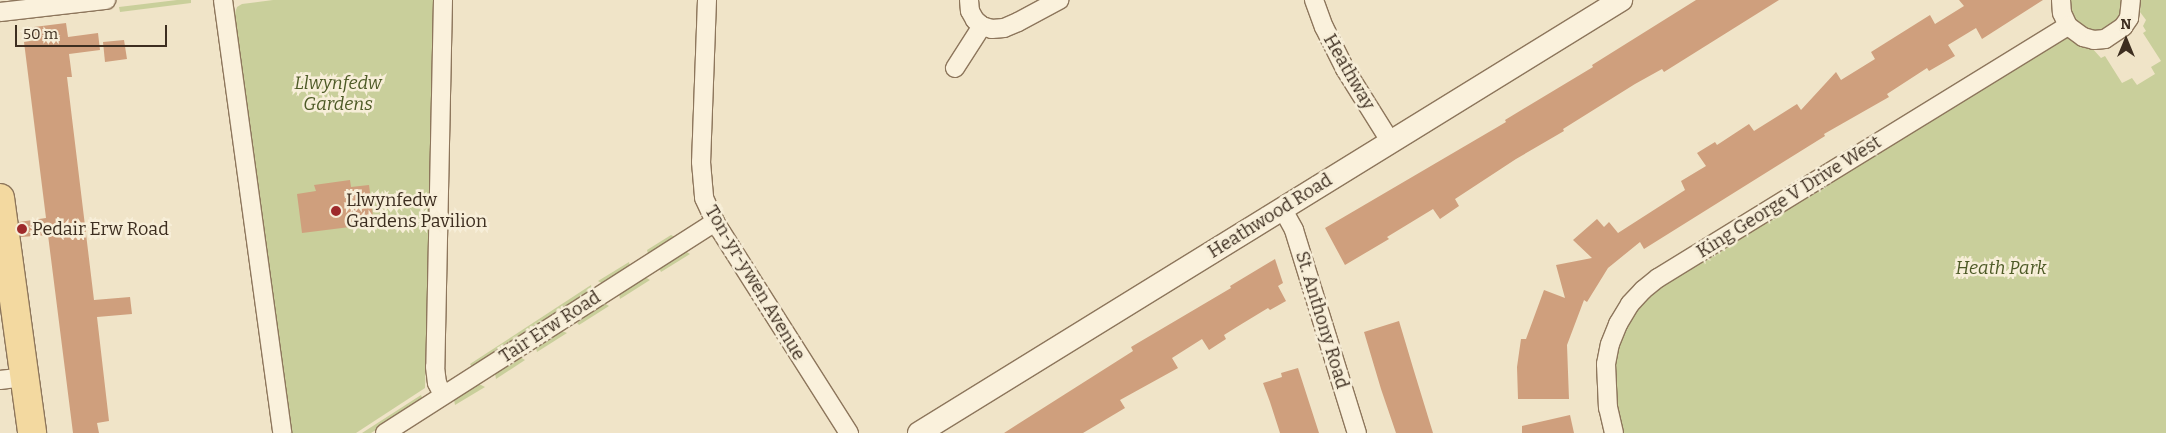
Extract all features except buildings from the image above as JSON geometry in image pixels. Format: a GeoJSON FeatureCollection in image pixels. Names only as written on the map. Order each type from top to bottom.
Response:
{"type":"FeatureCollection","features":[{"type":"Feature","properties":{"kind":"main road"},"geometry":{"type":"LineString","coordinates":[[0,199],[12,378],[32,433]]}},
{"type":"Feature","properties":{"kind":"street"},"geometry":{"type":"LineString","coordinates":[[0,12],[106,0]]}},
{"type":"Feature","properties":{"kind":"street"},"geometry":{"type":"LineString","coordinates":[[223,0],[282,433]]}},
{"type":"Feature","properties":{"kind":"street"},"geometry":{"type":"LineString","coordinates":[[443,0],[436,367],[437,384],[443,395]]}},
{"type":"Feature","properties":{"kind":"street","name":"Ton-yr-ywen Avenue"},"geometry":{"type":"LineString","coordinates":[[707,0],[701,183],[704,198],[715,222],[849,433]]}},
{"type":"Feature","properties":{"kind":"street"},"geometry":{"type":"LineString","coordinates":[[969,0],[972,16],[982,26],[1004,28],[1059,0]]}},
{"type":"Feature","properties":{"kind":"street","name":"Heathway"},"geometry":{"type":"LineString","coordinates":[[1314,0],[1324,27],[1345,69],[1390,141]]}},
{"type":"Feature","properties":{"kind":"street","name":"Heathwood Road"},"geometry":{"type":"LineString","coordinates":[[919,433],[1621,0]]}},
{"type":"Feature","properties":{"kind":"street"},"geometry":{"type":"LineString","coordinates":[[2061,0],[2062,13],[2068,26],[2083,37],[2094,40],[2105,39],[2123,27],[2129,18],[2130,0]]}},
{"type":"Feature","properties":{"kind":"street"},"geometry":{"type":"LineString","coordinates":[[955,68],[982,26]]}},
{"type":"Feature","properties":{"kind":"street","name":"King George V Drive West"},"geometry":{"type":"LineString","coordinates":[[1614,433],[1605,383],[1608,357],[1618,324],[1630,304],[1642,290],[1658,278],[2068,26]]}},
{"type":"Feature","properties":{"kind":"street","name":"St. Anthony Road"},"geometry":{"type":"LineString","coordinates":[[1282,208],[1294,230],[1357,433]]}},
{"type":"Feature","properties":{"kind":"street","name":"Tair Erw Road"},"geometry":{"type":"LineString","coordinates":[[385,433],[715,222]]}},
{"type":"Feature","properties":{"kind":"green space"},"geometry":{"type":"Polygon","coordinates":[[[191,0],[191,3],[120,12],[119,7],[191,0]]]}},
{"type":"Feature","properties":{"kind":"green space","name":"Llwynfedw Gardens"},"geometry":{"type":"Polygon","coordinates":[[[273,0],[434,0],[425,388],[356,433],[290,433],[234,16],[237,7],[242,4],[273,0]]]}},
{"type":"Feature","properties":{"kind":"green space"},"geometry":{"type":"Polygon","coordinates":[[[2070,0],[2123,0],[2122,14],[2117,22],[2102,32],[2093,32],[2085,29],[2072,18],[2069,10],[2070,0]]]}},
{"type":"Feature","properties":{"kind":"green space","name":"Heath Park"},"geometry":{"type":"Polygon","coordinates":[[[2141,0],[2166,0],[2166,433],[1619,433],[1615,415],[1612,360],[1629,316],[1651,290],[2065,36],[2091,47],[2101,58],[2105,56],[2122,83],[2132,78],[2137,85],[2155,74],[2151,67],[2161,61],[2143,33],[2146,31],[2143,26],[2146,20],[2140,12],[2141,0]]]}},
{"type":"Feature","properties":{"kind":"green space"},"geometry":{"type":"Polygon","coordinates":[[[671,235],[675,237],[648,254],[647,250],[671,235]]]}},
{"type":"Feature","properties":{"kind":"green space"},"geometry":{"type":"Polygon","coordinates":[[[685,251],[690,254],[661,272],[659,268],[685,251]]]}},
{"type":"Feature","properties":{"kind":"green space"},"geometry":{"type":"Polygon","coordinates":[[[629,262],[630,267],[603,284],[598,281],[629,262]]]}},
{"type":"Feature","properties":{"kind":"green space"},"geometry":{"type":"Polygon","coordinates":[[[645,277],[650,280],[620,299],[619,294],[645,277]]]}},
{"type":"Feature","properties":{"kind":"green space"},"geometry":{"type":"Polygon","coordinates":[[[591,285],[592,291],[472,367],[470,364],[591,285]]]}},
{"type":"Feature","properties":{"kind":"green space"},"geometry":{"type":"Polygon","coordinates":[[[604,303],[609,306],[579,325],[577,323],[604,303]]]}},
{"type":"Feature","properties":{"kind":"green space"},"geometry":{"type":"Polygon","coordinates":[[[562,331],[567,333],[537,352],[536,348],[562,331]]]}},
{"type":"Feature","properties":{"kind":"green space"},"geometry":{"type":"Polygon","coordinates":[[[520,357],[525,360],[496,379],[495,373],[520,357]]]}},
{"type":"Feature","properties":{"kind":"green space"},"geometry":{"type":"Polygon","coordinates":[[[479,384],[485,387],[455,405],[454,400],[479,384]]]}},
{"type":"Feature","properties":{"kind":"green space"},"geometry":{"type":"Polygon","coordinates":[[[421,395],[423,400],[371,433],[362,433],[421,395]]]}},
{"type":"Feature","properties":{"kind":"place","name":"Llwynfedw Gardens Pavilion"},"geometry":{"type":"Point","coordinates":[336,211]}},
{"type":"Feature","properties":{"kind":"place","name":"Pedair Erw Road"},"geometry":{"type":"Point","coordinates":[22,229]}}]}
